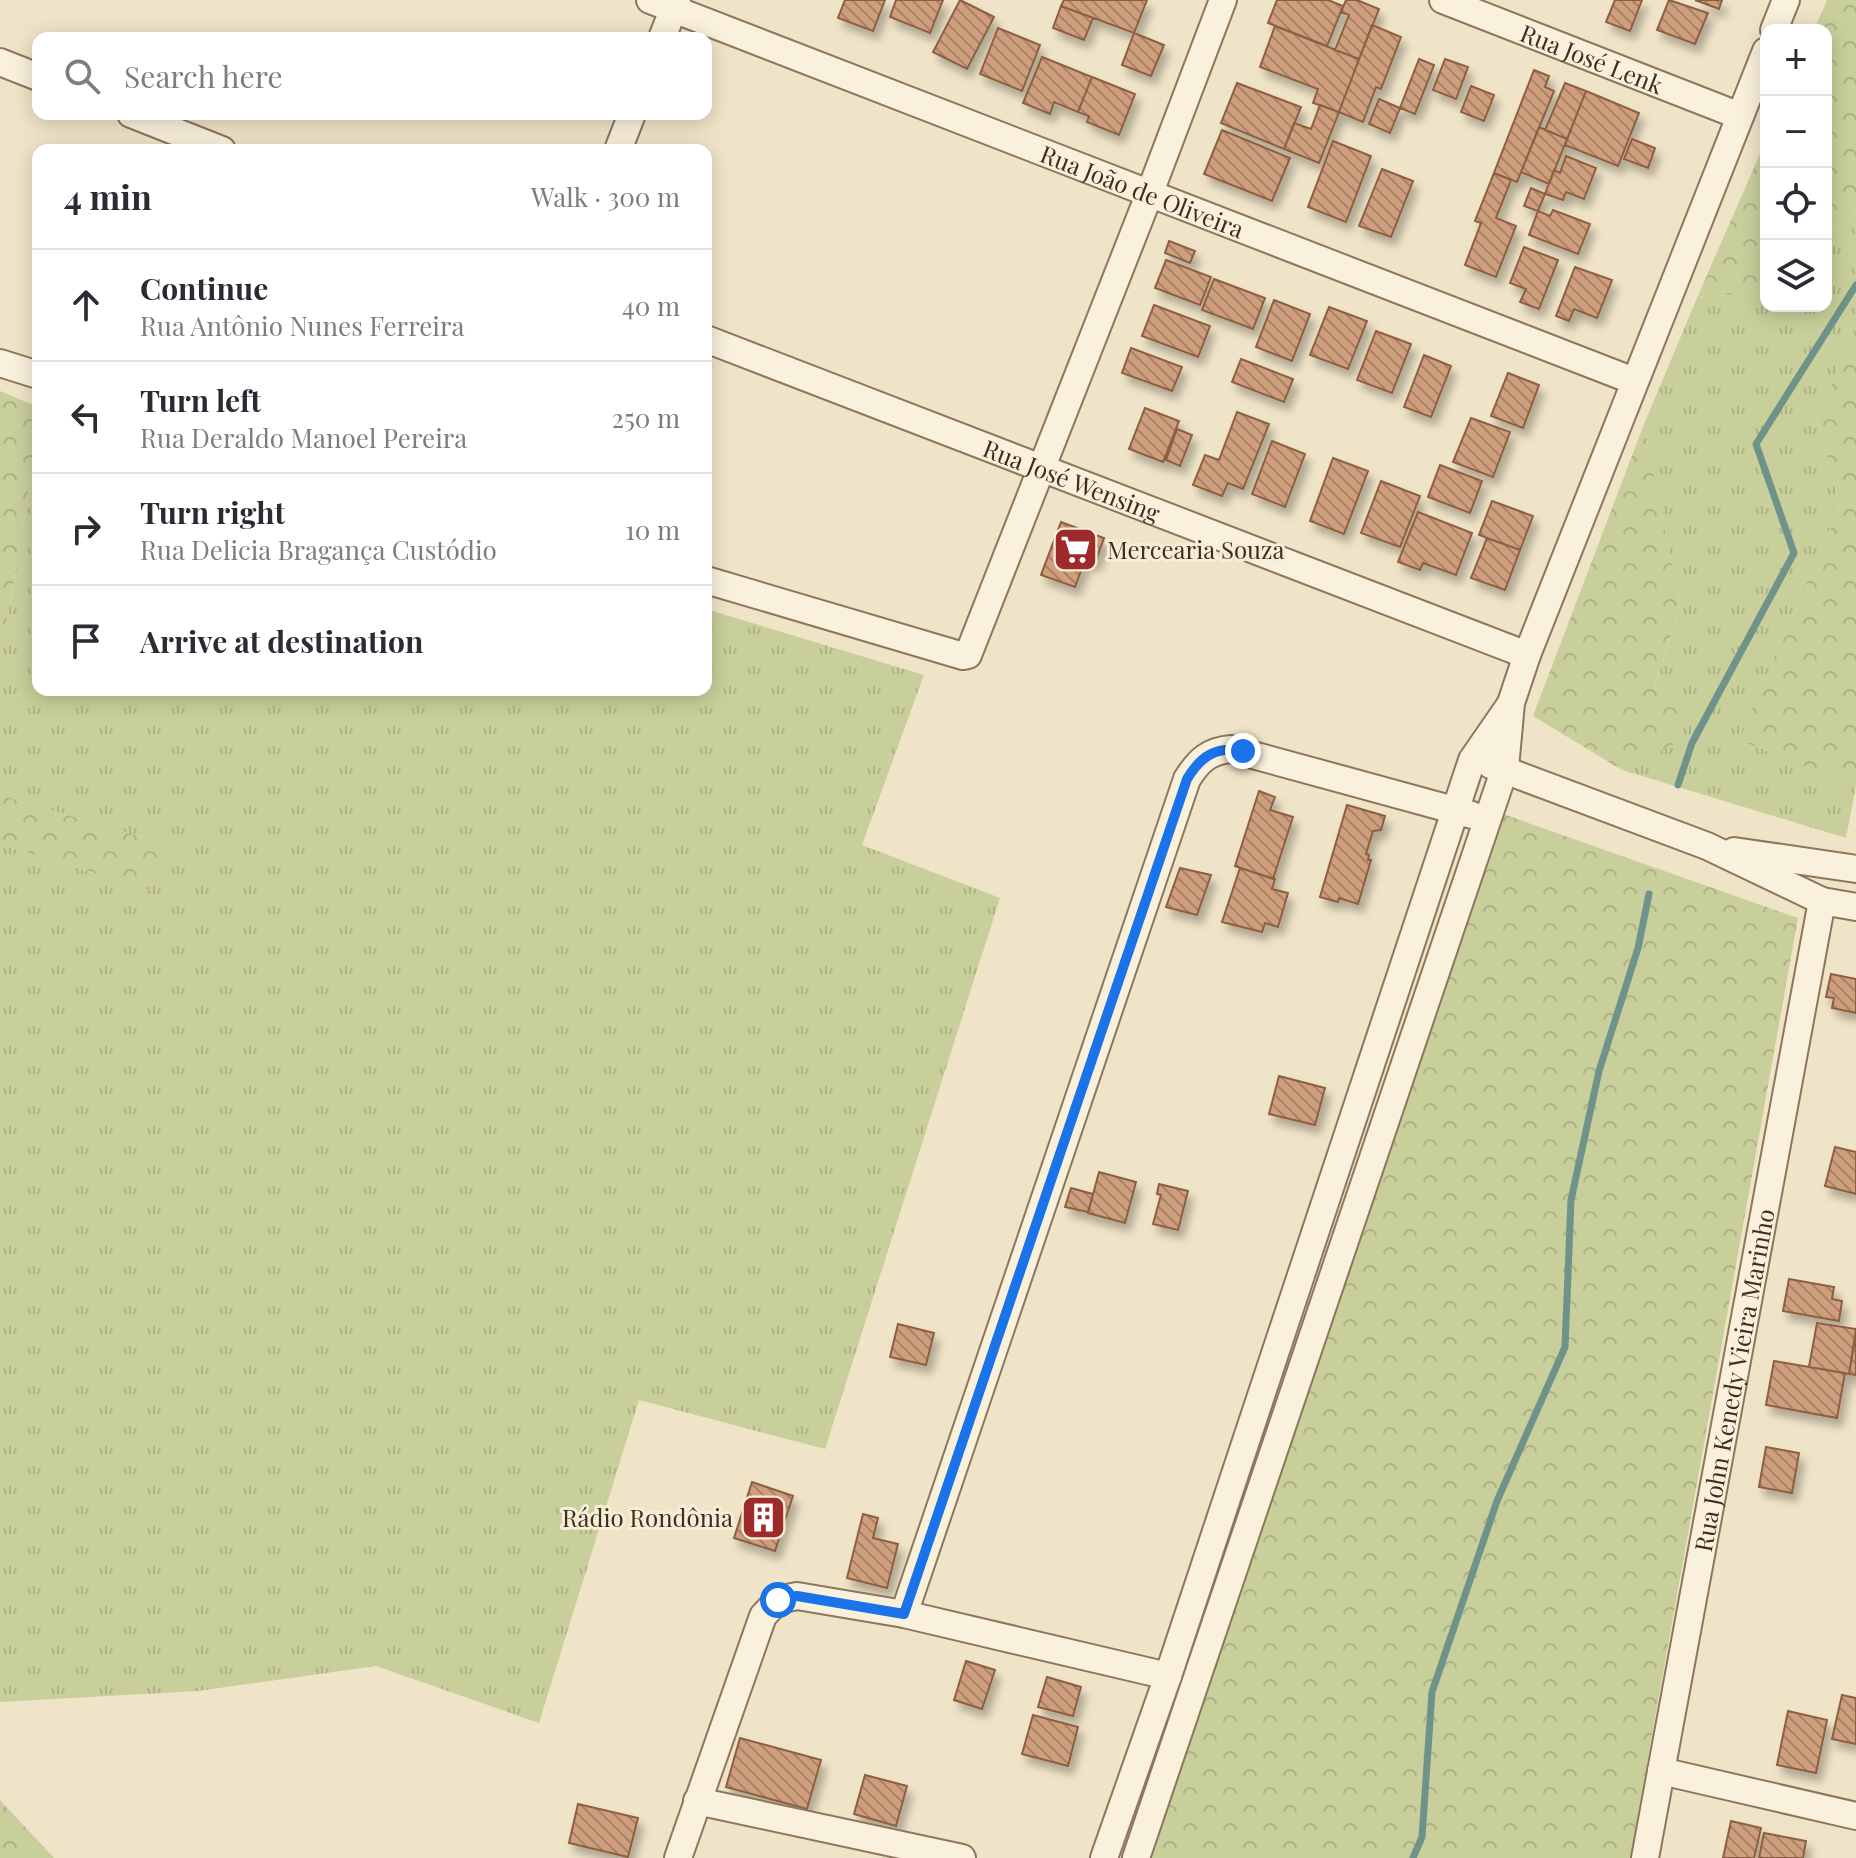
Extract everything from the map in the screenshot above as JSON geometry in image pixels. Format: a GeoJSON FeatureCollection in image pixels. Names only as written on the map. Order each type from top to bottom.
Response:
{"type":"FeatureCollection","features":[{"type":"Feature","properties":{"kind":"street"},"geometry":{"type":"LineString","coordinates":[[712,582],[968,655],[1223,0]]}},
{"type":"Feature","properties":{"kind":"street","name":"Rua José Lenk"},"geometry":{"type":"LineString","coordinates":[[1443,0],[1740,116]]}},
{"type":"Feature","properties":{"kind":"street"},"geometry":{"type":"LineString","coordinates":[[1776,24],[1786,0]]}},
{"type":"Feature","properties":{"kind":"street"},"geometry":{"type":"LineString","coordinates":[[663,32],[667,3]]}},
{"type":"Feature","properties":{"kind":"street","name":"Rua João de Oliveira"},"geometry":{"type":"LineString","coordinates":[[667,3],[1149,195],[1634,381]]}},
{"type":"Feature","properties":{"kind":"street"},"geometry":{"type":"LineString","coordinates":[[0,62],[32,75]]}},
{"type":"Feature","properties":{"kind":"street"},"geometry":{"type":"LineString","coordinates":[[1136,1858],[1505,768],[1511,703],[1527,655],[1760,66]]}},
{"type":"Feature","properties":{"kind":"street"},"geometry":{"type":"LineString","coordinates":[[146,120],[207,144]]}},
{"type":"Feature","properties":{"kind":"street"},"geometry":{"type":"LineString","coordinates":[[620,144],[630,120]]}},
{"type":"Feature","properties":{"kind":"street","name":"Rua José Wensing"},"geometry":{"type":"LineString","coordinates":[[712,341],[1527,655]]}},
{"type":"Feature","properties":{"kind":"street"},"geometry":{"type":"LineString","coordinates":[[0,363],[32,373]]}},
{"type":"Feature","properties":{"kind":"street"},"geometry":{"type":"LineString","coordinates":[[1104,1858],[1168,1676],[1472,760],[1511,703]]}},
{"type":"Feature","properties":{"kind":"street"},"geometry":{"type":"LineString","coordinates":[[904,1614],[1187,779],[1203,757],[1217,750],[1243,751],[1488,820]]}},
{"type":"Feature","properties":{"kind":"street"},"geometry":{"type":"LineString","coordinates":[[1472,760],[1505,768],[1707,846],[1822,901],[1856,907]]}},
{"type":"Feature","properties":{"kind":"street"},"geometry":{"type":"LineString","coordinates":[[1707,846],[1856,869]]}},
{"type":"Feature","properties":{"kind":"street","name":"Rua John Kenedy Vieira Marinho"},"geometry":{"type":"LineString","coordinates":[[1645,1858],[1822,901]]}},
{"type":"Feature","properties":{"kind":"street"},"geometry":{"type":"LineString","coordinates":[[678,1858],[763,1616],[778,1600],[797,1596],[904,1614],[1168,1676]]}},
{"type":"Feature","properties":{"kind":"street"},"geometry":{"type":"LineString","coordinates":[[1661,1771],[1856,1816]]}},
{"type":"Feature","properties":{"kind":"street"},"geometry":{"type":"LineString","coordinates":[[697,1801],[962,1858]]}},
{"type":"Feature","properties":{"kind":"green space"},"geometry":{"type":"Polygon","coordinates":[[[1827,0],[1856,0],[1856,210],[1832,234],[1832,24],[1817,24],[1827,0]]]}},
{"type":"Feature","properties":{"kind":"green space"},"geometry":{"type":"Polygon","coordinates":[[[1760,154],[1760,292],[1697,298],[1760,154]]]}},
{"type":"Feature","properties":{"kind":"green space"},"geometry":{"type":"Polygon","coordinates":[[[1856,210],[1856,324],[1817,420],[1840,506],[1740,740],[1856,786],[1846,838],[1622,770],[1673,744],[1654,690],[1680,605],[1644,424],[1697,298],[1760,292],[1760,312],[1832,312],[1832,234],[1856,210]]]}},
{"type":"Feature","properties":{"kind":"green space"},"geometry":{"type":"Polygon","coordinates":[[[1856,324],[1856,786],[1739,740],[1840,506],[1817,420],[1856,324]]]}},
{"type":"Feature","properties":{"kind":"green space"},"geometry":{"type":"Polygon","coordinates":[[[0,391],[32,404],[32,471],[0,663],[0,391]]]}},
{"type":"Feature","properties":{"kind":"green space"},"geometry":{"type":"Polygon","coordinates":[[[1644,424],[1680,605],[1654,689],[1679,703],[1673,745],[1622,770],[1533,716],[1644,424]]]}},
{"type":"Feature","properties":{"kind":"green space"},"geometry":{"type":"Polygon","coordinates":[[[32,471],[32,696],[712,696],[712,611],[924,675],[862,845],[1000,898],[825,1449],[639,1400],[539,1723],[376,1666],[198,1691],[0,1702],[0,844],[149,890],[174,847],[0,795],[0,663],[32,471]]]}},
{"type":"Feature","properties":{"kind":"green space"},"geometry":{"type":"Polygon","coordinates":[[[0,795],[174,847],[149,890],[0,844],[0,795]]]}},
{"type":"Feature","properties":{"kind":"green space"},"geometry":{"type":"Polygon","coordinates":[[[1503,814],[1798,918],[1630,1858],[1151,1858],[1503,814]]]}},
{"type":"Feature","properties":{"kind":"green space"},"geometry":{"type":"Polygon","coordinates":[[[0,1800],[54,1858],[0,1858],[0,1800]]]}},
{"type":"Feature","properties":{"kind":"building"},"geometry":{"type":"Polygon","coordinates":[[[845,0],[885,0],[873,31],[838,18],[845,0]]]}},
{"type":"Feature","properties":{"kind":"building"},"geometry":{"type":"Polygon","coordinates":[[[896,0],[943,0],[930,33],[890,17],[896,0]]]}},
{"type":"Feature","properties":{"kind":"building"},"geometry":{"type":"Polygon","coordinates":[[[960,0],[994,17],[967,69],[933,52],[960,0]]]}},
{"type":"Feature","properties":{"kind":"building"},"geometry":{"type":"Polygon","coordinates":[[[1064,0],[1147,0],[1134,33],[1061,6],[1064,0]]]}},
{"type":"Feature","properties":{"kind":"building"},"geometry":{"type":"Polygon","coordinates":[[[1277,0],[1328,0],[1343,6],[1327,46],[1268,23],[1277,0]]]}},
{"type":"Feature","properties":{"kind":"building"},"geometry":{"type":"Polygon","coordinates":[[[1346,0],[1357,0],[1379,9],[1359,59],[1335,50],[1349,15],[1341,12],[1346,0]]]}},
{"type":"Feature","properties":{"kind":"building"},"geometry":{"type":"Polygon","coordinates":[[[1615,0],[1642,0],[1630,31],[1606,22],[1615,0]]]}},
{"type":"Feature","properties":{"kind":"building"},"geometry":{"type":"Polygon","coordinates":[[[1669,0],[1708,13],[1695,44],[1657,30],[1669,0]]]}},
{"type":"Feature","properties":{"kind":"building"},"geometry":{"type":"Polygon","coordinates":[[[1695,0],[1722,0],[1719,9],[1695,0]]]}},
{"type":"Feature","properties":{"kind":"building"},"geometry":{"type":"Polygon","coordinates":[[[1061,6],[1093,18],[1084,40],[1053,28],[1061,6]]]}},
{"type":"Feature","properties":{"kind":"building"},"geometry":{"type":"Polygon","coordinates":[[[1372,25],[1401,37],[1381,89],[1376,87],[1363,122],[1339,112],[1372,25]]]}},
{"type":"Feature","properties":{"kind":"building"},"geometry":{"type":"Polygon","coordinates":[[[1275,26],[1359,59],[1339,112],[1313,103],[1318,89],[1260,67],[1275,26]]]}},
{"type":"Feature","properties":{"kind":"building"},"geometry":{"type":"Polygon","coordinates":[[[998,28],[1040,45],[1022,91],[980,74],[998,28]]]}},
{"type":"Feature","properties":{"kind":"building"},"geometry":{"type":"Polygon","coordinates":[[[1134,33],[1164,45],[1151,76],[1122,65],[1134,33]]]}},
{"type":"Feature","properties":{"kind":"building"},"geometry":{"type":"Polygon","coordinates":[[[1042,57],[1092,77],[1078,112],[1054,102],[1050,114],[1023,103],[1042,57]]]}},
{"type":"Feature","properties":{"kind":"building"},"geometry":{"type":"Polygon","coordinates":[[[1419,59],[1434,65],[1415,114],[1400,108],[1419,59]]]}},
{"type":"Feature","properties":{"kind":"building"},"geometry":{"type":"Polygon","coordinates":[[[1445,59],[1468,67],[1456,99],[1433,90],[1445,59]]]}},
{"type":"Feature","properties":{"kind":"building"},"geometry":{"type":"Polygon","coordinates":[[[1534,70],[1549,76],[1545,87],[1554,91],[1517,182],[1494,173],[1534,70]]]}},
{"type":"Feature","properties":{"kind":"building"},"geometry":{"type":"Polygon","coordinates":[[[1092,77],[1135,94],[1119,135],[1087,122],[1089,116],[1078,112],[1092,77]]]}},
{"type":"Feature","properties":{"kind":"building"},"geometry":{"type":"Polygon","coordinates":[[[1237,83],[1301,107],[1284,149],[1221,123],[1237,83]]]}},
{"type":"Feature","properties":{"kind":"building"},"geometry":{"type":"Polygon","coordinates":[[[1565,83],[1586,91],[1567,139],[1545,130],[1565,83]]]}},
{"type":"Feature","properties":{"kind":"building"},"geometry":{"type":"Polygon","coordinates":[[[1471,86],[1494,95],[1484,121],[1461,112],[1471,86]]]}},
{"type":"Feature","properties":{"kind":"building"},"geometry":{"type":"Polygon","coordinates":[[[1586,91],[1639,113],[1618,166],[1565,145],[1586,91]]]}},
{"type":"Feature","properties":{"kind":"building"},"geometry":{"type":"Polygon","coordinates":[[[1379,99],[1400,108],[1390,133],[1369,124],[1379,99]]]}},
{"type":"Feature","properties":{"kind":"building"},"geometry":{"type":"Polygon","coordinates":[[[1320,105],[1339,112],[1319,163],[1284,149],[1294,123],[1311,129],[1320,105]]]}},
{"type":"Feature","properties":{"kind":"building"},"geometry":{"type":"Polygon","coordinates":[[[1539,127],[1567,139],[1549,184],[1521,172],[1539,127]]]}},
{"type":"Feature","properties":{"kind":"building"},"geometry":{"type":"Polygon","coordinates":[[[1222,130],[1290,158],[1272,201],[1204,174],[1222,130]]]}},
{"type":"Feature","properties":{"kind":"building"},"geometry":{"type":"Polygon","coordinates":[[[1632,139],[1655,148],[1648,168],[1624,159],[1632,139]]]}},
{"type":"Feature","properties":{"kind":"building"},"geometry":{"type":"Polygon","coordinates":[[[1333,141],[1371,156],[1346,222],[1308,207],[1333,141]]]}},
{"type":"Feature","properties":{"kind":"building"},"geometry":{"type":"Polygon","coordinates":[[[1566,156],[1596,168],[1584,199],[1566,192],[1563,200],[1545,194],[1554,170],[1560,173],[1566,156]]]}},
{"type":"Feature","properties":{"kind":"building"},"geometry":{"type":"Polygon","coordinates":[[[1382,169],[1413,181],[1391,237],[1359,226],[1382,169]]]}},
{"type":"Feature","properties":{"kind":"building"},"geometry":{"type":"Polygon","coordinates":[[[1494,173],[1511,180],[1496,218],[1516,226],[1496,277],[1465,265],[1481,223],[1475,221],[1494,173]]]}},
{"type":"Feature","properties":{"kind":"building"},"geometry":{"type":"Polygon","coordinates":[[[1531,188],[1545,194],[1538,211],[1524,206],[1531,188]]]}},
{"type":"Feature","properties":{"kind":"building"},"geometry":{"type":"Polygon","coordinates":[[[1553,210],[1590,224],[1578,254],[1529,235],[1538,211],[1550,216],[1553,210]]]}},
{"type":"Feature","properties":{"kind":"building"},"geometry":{"type":"Polygon","coordinates":[[[1169,241],[1195,251],[1190,263],[1165,253],[1169,241]]]}},
{"type":"Feature","properties":{"kind":"building"},"geometry":{"type":"Polygon","coordinates":[[[1524,247],[1558,260],[1539,309],[1520,302],[1526,289],[1510,283],[1524,247]]]}},
{"type":"Feature","properties":{"kind":"building"},"geometry":{"type":"Polygon","coordinates":[[[1166,260],[1211,277],[1200,305],[1155,288],[1166,260]]]}},
{"type":"Feature","properties":{"kind":"building"},"geometry":{"type":"Polygon","coordinates":[[[1575,267],[1612,280],[1597,318],[1574,309],[1569,321],[1556,316],[1575,267]]]}},
{"type":"Feature","properties":{"kind":"building"},"geometry":{"type":"Polygon","coordinates":[[[1214,279],[1265,298],[1253,329],[1202,310],[1214,279]]]}},
{"type":"Feature","properties":{"kind":"building"},"geometry":{"type":"Polygon","coordinates":[[[1274,300],[1310,314],[1292,361],[1256,347],[1274,300]]]}},
{"type":"Feature","properties":{"kind":"building"},"geometry":{"type":"Polygon","coordinates":[[[1154,305],[1210,326],[1198,357],[1142,336],[1154,305]]]}},
{"type":"Feature","properties":{"kind":"building"},"geometry":{"type":"Polygon","coordinates":[[[1329,307],[1367,321],[1348,369],[1310,355],[1329,307]]]}},
{"type":"Feature","properties":{"kind":"building"},"geometry":{"type":"Polygon","coordinates":[[[1376,331],[1411,344],[1392,393],[1357,380],[1376,331]]]}},
{"type":"Feature","properties":{"kind":"building"},"geometry":{"type":"Polygon","coordinates":[[[1131,348],[1182,367],[1172,391],[1122,373],[1131,348]]]}},
{"type":"Feature","properties":{"kind":"building"},"geometry":{"type":"Polygon","coordinates":[[[1424,355],[1451,366],[1431,417],[1404,407],[1424,355]]]}},
{"type":"Feature","properties":{"kind":"building"},"geometry":{"type":"Polygon","coordinates":[[[1241,359],[1293,379],[1284,402],[1232,382],[1241,359]]]}},
{"type":"Feature","properties":{"kind":"building"},"geometry":{"type":"Polygon","coordinates":[[[1508,373],[1539,385],[1523,428],[1491,416],[1508,373]]]}},
{"type":"Feature","properties":{"kind":"building"},"geometry":{"type":"Polygon","coordinates":[[[1145,408],[1179,421],[1163,462],[1129,449],[1145,408]]]}},
{"type":"Feature","properties":{"kind":"building"},"geometry":{"type":"Polygon","coordinates":[[[1237,412],[1269,424],[1243,489],[1228,483],[1222,496],[1193,485],[1205,455],[1219,460],[1237,412]]]}},
{"type":"Feature","properties":{"kind":"building"},"geometry":{"type":"Polygon","coordinates":[[[1471,418],[1510,432],[1493,477],[1453,462],[1471,418]]]}},
{"type":"Feature","properties":{"kind":"building"},"geometry":{"type":"Polygon","coordinates":[[[1177,429],[1192,435],[1180,466],[1166,460],[1177,429]]]}},
{"type":"Feature","properties":{"kind":"building"},"geometry":{"type":"Polygon","coordinates":[[[1272,441],[1305,454],[1285,507],[1252,494],[1272,441]]]}},
{"type":"Feature","properties":{"kind":"building"},"geometry":{"type":"Polygon","coordinates":[[[1333,458],[1368,471],[1344,534],[1310,521],[1333,458]]]}},
{"type":"Feature","properties":{"kind":"building"},"geometry":{"type":"Polygon","coordinates":[[[1440,465],[1482,481],[1470,513],[1428,497],[1440,465]]]}},
{"type":"Feature","properties":{"kind":"building"},"geometry":{"type":"Polygon","coordinates":[[[1381,481],[1420,496],[1400,547],[1361,533],[1381,481]]]}},
{"type":"Feature","properties":{"kind":"building"},"geometry":{"type":"Polygon","coordinates":[[[1492,501],[1533,516],[1520,550],[1479,535],[1492,501]]]}},
{"type":"Feature","properties":{"kind":"building"},"geometry":{"type":"Polygon","coordinates":[[[1418,512],[1472,533],[1456,575],[1423,563],[1420,570],[1398,562],[1418,512]]]}},
{"type":"Feature","properties":{"kind":"building","name":"Mercearia Souza"},"geometry":{"type":"Polygon","coordinates":[[[1061,522],[1104,538],[1095,563],[1085,560],[1075,587],[1041,575],[1061,522]]]}},
{"type":"Feature","properties":{"kind":"building"},"geometry":{"type":"Polygon","coordinates":[[[1487,538],[1520,550],[1505,590],[1471,578],[1487,538]]]}},
{"type":"Feature","properties":{"kind":"building"},"geometry":{"type":"Polygon","coordinates":[[[1259,791],[1275,797],[1270,810],[1293,817],[1273,879],[1235,866],[1259,791]]]}},
{"type":"Feature","properties":{"kind":"building"},"geometry":{"type":"Polygon","coordinates":[[[1347,805],[1385,816],[1381,830],[1373,831],[1366,854],[1371,860],[1358,904],[1339,898],[1338,902],[1320,897],[1347,805]]]}},
{"type":"Feature","properties":{"kind":"building"},"geometry":{"type":"Polygon","coordinates":[[[1180,868],[1211,875],[1197,915],[1166,907],[1180,868]]]}},
{"type":"Feature","properties":{"kind":"building"},"geometry":{"type":"Polygon","coordinates":[[[1240,868],[1275,879],[1272,889],[1288,893],[1278,927],[1265,923],[1262,932],[1222,922],[1240,868]]]}},
{"type":"Feature","properties":{"kind":"building"},"geometry":{"type":"Polygon","coordinates":[[[1831,974],[1856,979],[1856,1013],[1832,1008],[1834,998],[1826,997],[1831,974]]]}},
{"type":"Feature","properties":{"kind":"building"},"geometry":{"type":"Polygon","coordinates":[[[1279,1076],[1325,1088],[1315,1125],[1269,1114],[1279,1076]]]}},
{"type":"Feature","properties":{"kind":"building"},"geometry":{"type":"Polygon","coordinates":[[[1835,1147],[1856,1152],[1856,1194],[1825,1186],[1835,1147]]]}},
{"type":"Feature","properties":{"kind":"building"},"geometry":{"type":"Polygon","coordinates":[[[1099,1172],[1136,1182],[1125,1223],[1088,1213],[1099,1172]]]}},
{"type":"Feature","properties":{"kind":"building"},"geometry":{"type":"Polygon","coordinates":[[[1159,1184],[1188,1191],[1178,1230],[1153,1224],[1161,1195],[1157,1194],[1159,1184]]]}},
{"type":"Feature","properties":{"kind":"building"},"geometry":{"type":"Polygon","coordinates":[[[1071,1188],[1093,1194],[1088,1212],[1065,1207],[1071,1188]]]}},
{"type":"Feature","properties":{"kind":"building"},"geometry":{"type":"Polygon","coordinates":[[[1789,1279],[1834,1287],[1832,1299],[1842,1301],[1839,1321],[1783,1311],[1789,1279]]]}},
{"type":"Feature","properties":{"kind":"building"},"geometry":{"type":"Polygon","coordinates":[[[1817,1323],[1856,1329],[1849,1374],[1809,1367],[1817,1323]]]}},
{"type":"Feature","properties":{"kind":"building"},"geometry":{"type":"Polygon","coordinates":[[[898,1324],[934,1333],[926,1365],[890,1357],[898,1324]]]}},
{"type":"Feature","properties":{"kind":"building"},"geometry":{"type":"Polygon","coordinates":[[[1856,1333],[1856,1375],[1849,1374],[1856,1333]]]}},
{"type":"Feature","properties":{"kind":"building"},"geometry":{"type":"Polygon","coordinates":[[[1774,1361],[1845,1373],[1837,1418],[1766,1405],[1774,1361]]]}},
{"type":"Feature","properties":{"kind":"building"},"geometry":{"type":"Polygon","coordinates":[[[1766,1447],[1799,1453],[1792,1493],[1759,1487],[1766,1447]]]}},
{"type":"Feature","properties":{"kind":"building","name":"Rádio Rondônia"},"geometry":{"type":"Polygon","coordinates":[[[752,1482],[793,1496],[775,1551],[734,1538],[752,1482]]]}},
{"type":"Feature","properties":{"kind":"building"},"geometry":{"type":"Polygon","coordinates":[[[863,1514],[878,1518],[873,1538],[898,1544],[887,1588],[847,1578],[863,1514]]]}},
{"type":"Feature","properties":{"kind":"building"},"geometry":{"type":"Polygon","coordinates":[[[966,1661],[995,1670],[982,1709],[954,1700],[966,1661]]]}},
{"type":"Feature","properties":{"kind":"building"},"geometry":{"type":"Polygon","coordinates":[[[1047,1677],[1081,1687],[1073,1716],[1038,1707],[1047,1677]]]}},
{"type":"Feature","properties":{"kind":"building"},"geometry":{"type":"Polygon","coordinates":[[[1842,1695],[1856,1698],[1856,1744],[1832,1739],[1842,1695]]]}},
{"type":"Feature","properties":{"kind":"building"},"geometry":{"type":"Polygon","coordinates":[[[1788,1711],[1827,1720],[1816,1773],[1777,1765],[1788,1711]]]}},
{"type":"Feature","properties":{"kind":"building"},"geometry":{"type":"Polygon","coordinates":[[[1033,1715],[1078,1727],[1068,1766],[1022,1754],[1033,1715]]]}},
{"type":"Feature","properties":{"kind":"building"},"geometry":{"type":"Polygon","coordinates":[[[740,1738],[821,1760],[807,1809],[726,1787],[740,1738]]]}},
{"type":"Feature","properties":{"kind":"building"},"geometry":{"type":"Polygon","coordinates":[[[865,1775],[907,1786],[896,1826],[854,1814],[865,1775]]]}},
{"type":"Feature","properties":{"kind":"building"},"geometry":{"type":"Polygon","coordinates":[[[578,1804],[638,1818],[628,1857],[569,1843],[578,1804]]]}},
{"type":"Feature","properties":{"kind":"building"},"geometry":{"type":"Polygon","coordinates":[[[1731,1821],[1761,1828],[1754,1858],[1723,1858],[1731,1821]]]}},
{"type":"Feature","properties":{"kind":"building"},"geometry":{"type":"Polygon","coordinates":[[[1764,1833],[1806,1841],[1803,1858],[1759,1858],[1764,1833]]]}},
{"type":"Feature","properties":{"kind":"waterway"},"geometry":{"type":"LineString","coordinates":[[1678,785],[1692,743],[1794,553],[1756,444],[1856,285]]}},
{"type":"Feature","properties":{"kind":"waterway"},"geometry":{"type":"LineString","coordinates":[[1413,1858],[1422,1837],[1432,1692],[1497,1501],[1565,1347],[1571,1200],[1599,1071],[1638,948],[1649,894]]}},
{"type":"Feature","properties":{"kind":"place","name":"Mercearia Souza"},"geometry":{"type":"Point","coordinates":[1076,549]}},
{"type":"Feature","properties":{"kind":"place","name":"Rádio Rondônia"},"geometry":{"type":"Point","coordinates":[764,1517]}},
{"type":"Feature","properties":{"kind":"route"},"geometry":{"type":"LineString","coordinates":[[778,1600],[797,1596],[904,1614],[1187,779],[1203,757],[1217,750],[1243,751]]}}]}
